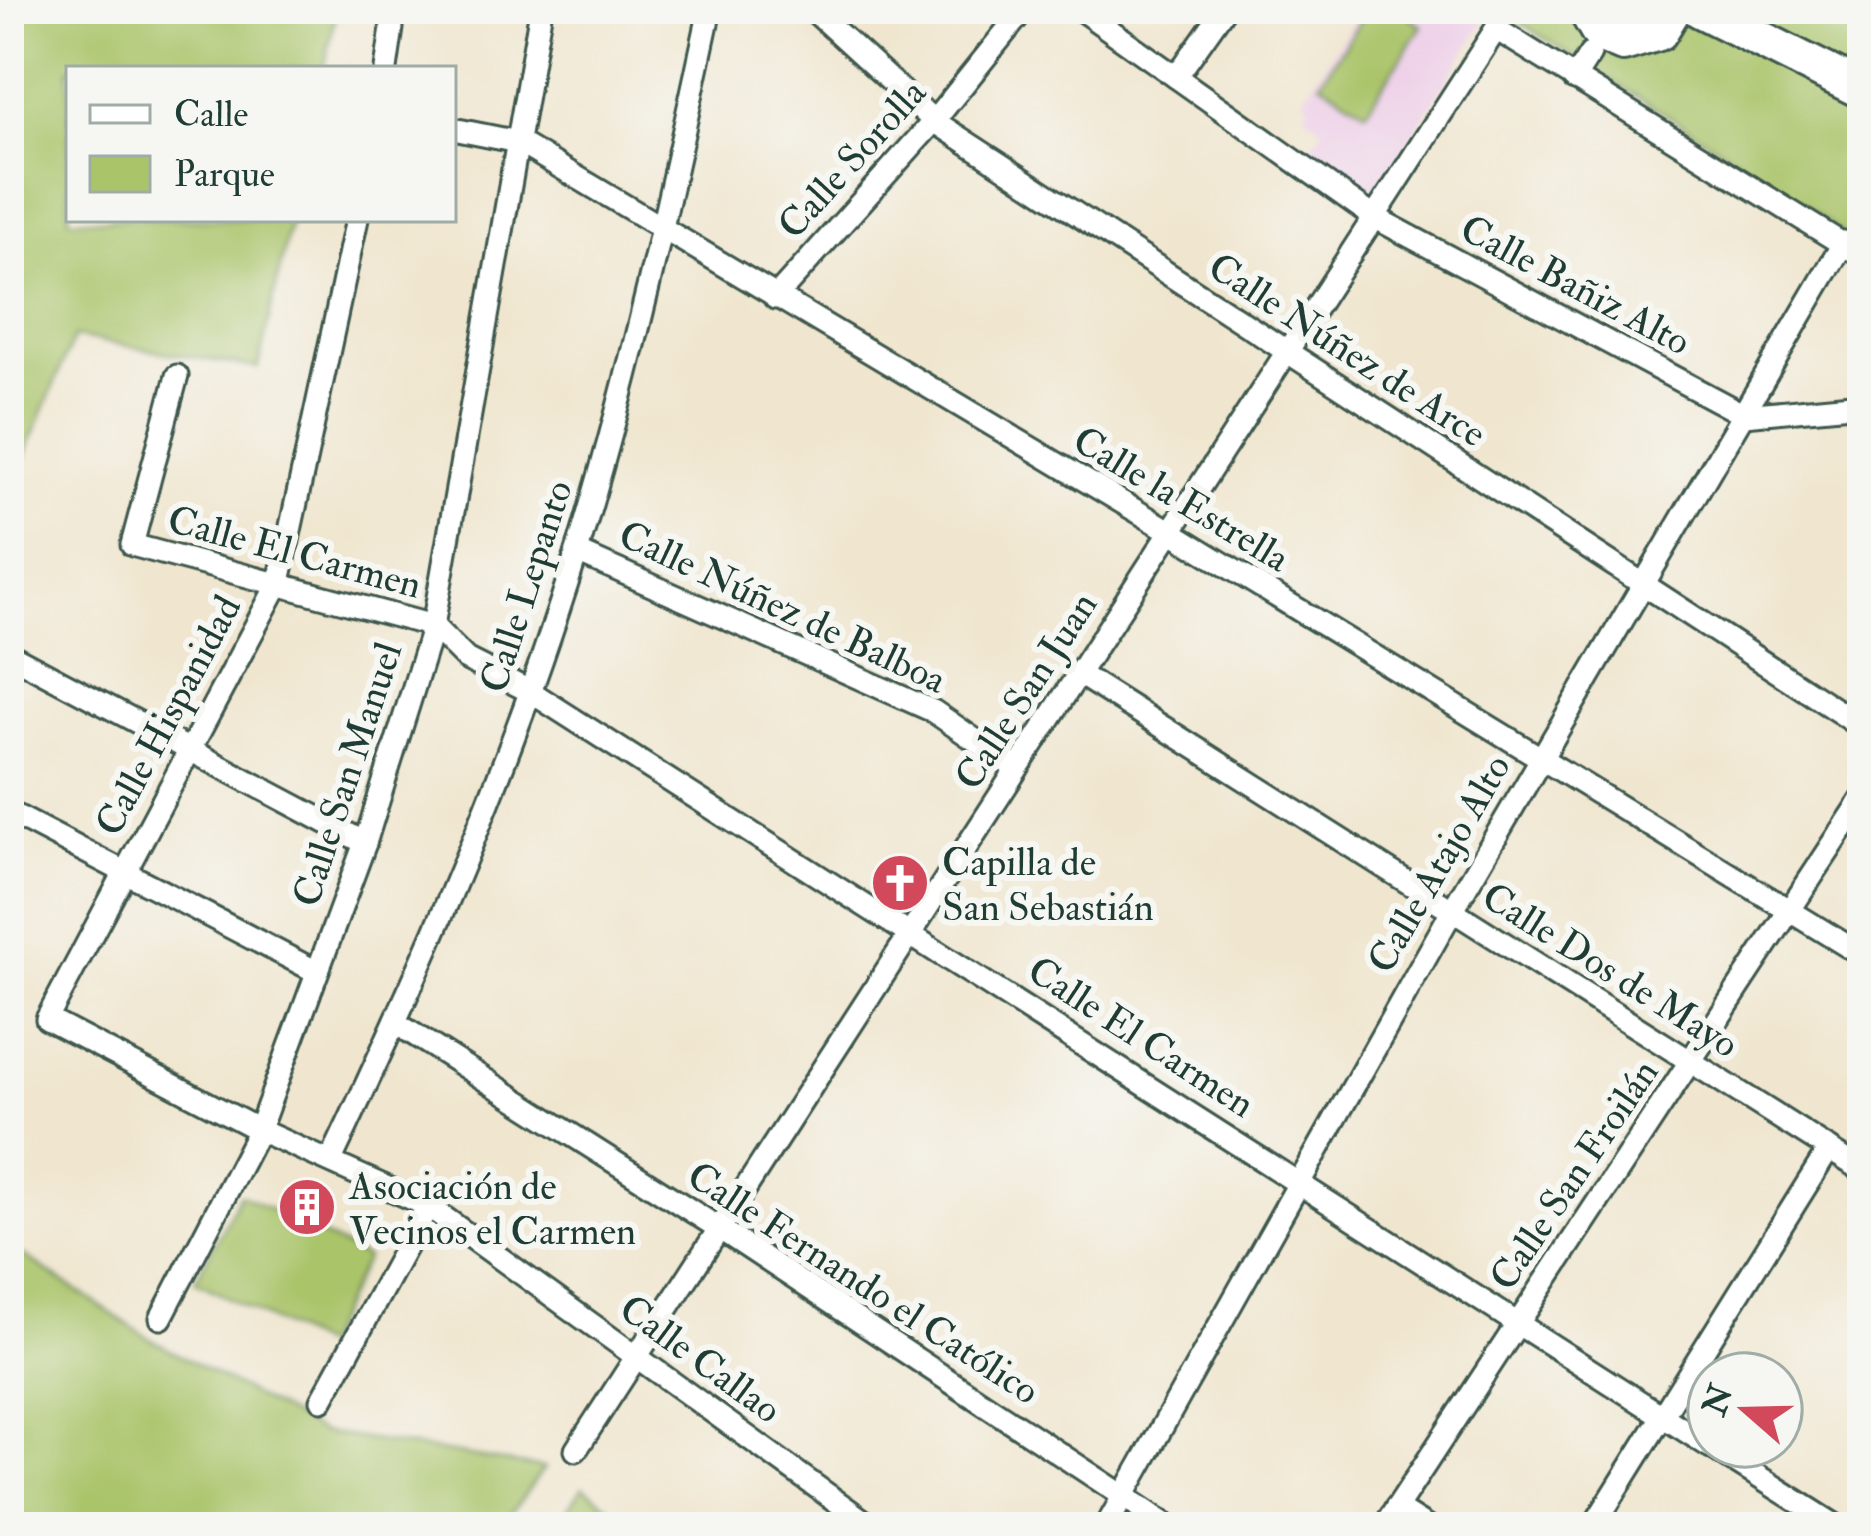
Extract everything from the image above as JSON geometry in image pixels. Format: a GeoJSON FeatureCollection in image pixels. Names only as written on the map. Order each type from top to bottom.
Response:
{"type":"FeatureCollection","features":[{"type":"Feature","properties":{"kind":"highway"},"geometry":{"type":"LineString","coordinates":[[1597,32],[1708,15],[1862,90]]}},
{"type":"Feature","properties":{"kind":"street"},"geometry":{"type":"LineString","coordinates":[[386,66],[392,28],[388,9]]}},
{"type":"Feature","properties":{"kind":"street","name":"Calle San Manuel"},"geometry":{"type":"LineString","coordinates":[[160,1318],[259,1130],[365,843],[433,626],[541,9]]}},
{"type":"Feature","properties":{"kind":"street","name":"Calle Lepanto"},"geometry":{"type":"LineString","coordinates":[[331,1160],[395,1023],[530,692],[577,552],[662,233],[710,9]]}},
{"type":"Feature","properties":{"kind":"street","name":"Calle Núñez de Arce"},"geometry":{"type":"LineString","coordinates":[[812,9],[934,122],[1862,727]]}},
{"type":"Feature","properties":{"kind":"street","name":"Calle Sorolla"},"geometry":{"type":"LineString","coordinates":[[775,298],[934,122],[1024,9]]}},
{"type":"Feature","properties":{"kind":"street","name":"Calle Bañiz Alto"},"geometry":{"type":"LineString","coordinates":[[1080,9],[1374,217],[1744,415]]}},
{"type":"Feature","properties":{"kind":"street"},"geometry":{"type":"LineString","coordinates":[[1176,77],[1224,9]]}},
{"type":"Feature","properties":{"kind":"street"},"geometry":{"type":"LineString","coordinates":[[1845,9],[1862,23]]}},
{"type":"Feature","properties":{"kind":"street","name":"Calle San Juan"},"geometry":{"type":"LineString","coordinates":[[576,1450],[1496,29],[1574,79]]}},
{"type":"Feature","properties":{"kind":"street"},"geometry":{"type":"LineString","coordinates":[[1597,32],[1574,79],[1853,249]]}},
{"type":"Feature","properties":{"kind":"street","name":"Calle la Estrella"},"geometry":{"type":"LineString","coordinates":[[456,130],[518,142],[662,233],[1170,532],[1862,955]]}},
{"type":"Feature","properties":{"kind":"street","name":"Calle Hispanidad"},"geometry":{"type":"LineString","coordinates":[[47,1019],[279,582],[356,222]]}},
{"type":"Feature","properties":{"kind":"street","name":"Calle Atajo Alto"},"geometry":{"type":"LineString","coordinates":[[1106,1527],[1298,1181],[1641,585],[1744,415],[1853,249]]}},
{"type":"Feature","properties":{"kind":"street","name":"Calle El Carmen"},"geometry":{"type":"LineString","coordinates":[[177,376],[132,545],[433,626],[466,659],[530,692],[912,931],[1685,1431]]}},
{"type":"Feature","properties":{"kind":"street"},"geometry":{"type":"LineString","coordinates":[[1744,415],[1862,404]]}},
{"type":"Feature","properties":{"kind":"street","name":"Calle Núñez de Balboa"},"geometry":{"type":"LineString","coordinates":[[577,552],[933,711],[1017,769]]}},
{"type":"Feature","properties":{"kind":"street"},"geometry":{"type":"LineString","coordinates":[[9,654],[365,843]]}},
{"type":"Feature","properties":{"kind":"street","name":"Calle Dos de Mayo"},"geometry":{"type":"LineString","coordinates":[[1079,674],[1862,1170]]}},
{"type":"Feature","properties":{"kind":"street","name":"Calle San Froilán"},"geometry":{"type":"LineString","coordinates":[[1390,1518],[1862,800]]}},
{"type":"Feature","properties":{"kind":"street"},"geometry":{"type":"LineString","coordinates":[[9,812],[317,972]]}},
{"type":"Feature","properties":{"kind":"street","name":"Calle Callao"},"geometry":{"type":"LineString","coordinates":[[47,1019],[259,1130],[428,1206],[872,1527]]}},
{"type":"Feature","properties":{"kind":"street","name":"Calle Fernando el Católico"},"geometry":{"type":"LineString","coordinates":[[395,1023],[720,1229],[1170,1527]]}},
{"type":"Feature","properties":{"kind":"street"},"geometry":{"type":"LineString","coordinates":[[1593,1527],[1829,1149]]}},
{"type":"Feature","properties":{"kind":"street"},"geometry":{"type":"LineString","coordinates":[[322,1400],[428,1206]]}},
{"type":"Feature","properties":{"kind":"street","name":"Calle El Carmen"},"geometry":{"type":"LineString","coordinates":[[1747,1470],[1838,1527]]}},
{"type":"Feature","properties":{"kind":"street"},"geometry":{"type":"LineString","coordinates":[[1390,1518],[1426,1527]]}},
{"type":"Feature","properties":{"kind":"shaded area"},"geometry":{"type":"Polygon","coordinates":[[[1361,9],[1493,9],[1370,201],[1306,155],[1323,129],[1304,112],[1309,103],[1303,98],[1361,9]]]}},
{"type":"Feature","properties":{"kind":"green space"},"geometry":{"type":"Polygon","coordinates":[[[9,9],[337,9],[325,66],[66,66],[66,222],[290,222],[258,368],[74,337],[9,492],[9,9]]]}},
{"type":"Feature","properties":{"kind":"green space"},"geometry":{"type":"Polygon","coordinates":[[[1368,9],[1398,9],[1422,26],[1366,111],[1320,82],[1368,9]]]}},
{"type":"Feature","properties":{"kind":"green space"},"geometry":{"type":"Polygon","coordinates":[[[1862,9],[1862,249],[1776,185],[1504,11],[1862,9]]]}},
{"type":"Feature","properties":{"kind":"green space"},"geometry":{"type":"Polygon","coordinates":[[[240,1194],[366,1258],[322,1346],[195,1281],[240,1194]]]}},
{"type":"Feature","properties":{"kind":"green space"},"geometry":{"type":"Polygon","coordinates":[[[9,1246],[150,1339],[321,1432],[544,1468],[501,1527],[9,1527],[9,1246]]]}},
{"type":"Feature","properties":{"kind":"green space"},"geometry":{"type":"Polygon","coordinates":[[[583,1487],[637,1527],[555,1527],[583,1487]]]}},
{"type":"Feature","properties":{"kind":"place","name":"Capilla de San Sebastián"},"geometry":{"type":"Point","coordinates":[900,883]}},
{"type":"Feature","properties":{"kind":"place","name":"Asociación de Vecinos el Carmen"},"geometry":{"type":"Point","coordinates":[307,1207]}}]}
